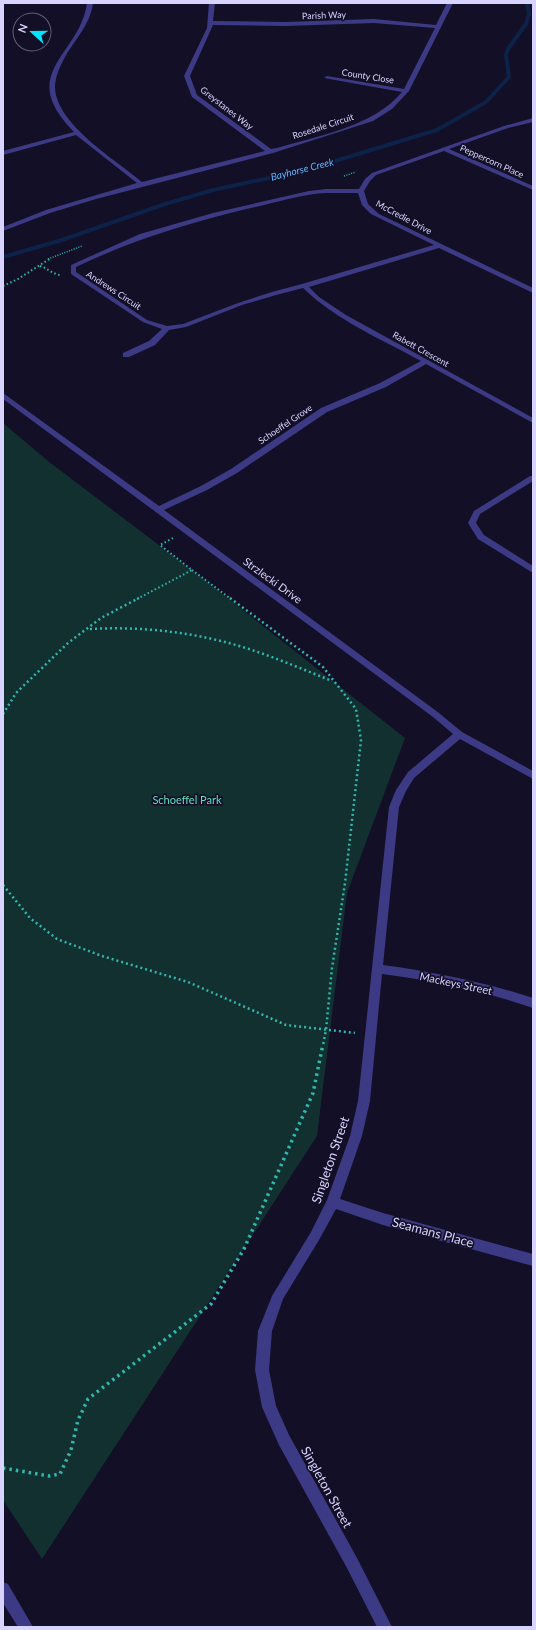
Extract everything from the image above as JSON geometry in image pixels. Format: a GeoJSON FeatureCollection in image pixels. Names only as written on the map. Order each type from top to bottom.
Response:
{"type":"FeatureCollection","features":[{"type":"Feature","properties":{"kind":"street"},"geometry":{"type":"LineString","coordinates":[[90,3],[83,27],[58,63],[53,81],[53,90],[58,109],[76,133],[140,183]]}},
{"type":"Feature","properties":{"kind":"street","name":"Greystanes Way"},"geometry":{"type":"LineString","coordinates":[[212,3],[210,28],[187,76],[191,90],[194,96],[271,152]]}},
{"type":"Feature","properties":{"kind":"street","name":"Rosedale Circuit"},"geometry":{"type":"LineString","coordinates":[[3,229],[69,204],[140,183],[271,152],[371,120],[386,112],[398,102],[406,91],[450,3]]}},
{"type":"Feature","properties":{"kind":"street","name":"Parish Way"},"geometry":{"type":"LineString","coordinates":[[210,23],[285,24],[374,21],[438,27]]}},
{"type":"Feature","properties":{"kind":"street","name":"County Close"},"geometry":{"type":"LineString","coordinates":[[327,78],[406,91]]}},
{"type":"Feature","properties":{"kind":"street"},"geometry":{"type":"LineString","coordinates":[[361,191],[374,174],[506,127],[533,120]]}},
{"type":"Feature","properties":{"kind":"street"},"geometry":{"type":"LineString","coordinates":[[3,153],[76,133]]}},
{"type":"Feature","properties":{"kind":"street","name":"Peppercorn Place"},"geometry":{"type":"LineString","coordinates":[[444,149],[533,188]]}},
{"type":"Feature","properties":{"kind":"street","name":"McCredie Drive"},"geometry":{"type":"LineString","coordinates":[[361,191],[364,204],[370,210],[439,246],[533,291]]}},
{"type":"Feature","properties":{"kind":"street","name":"Andrews Circuit"},"geometry":{"type":"LineString","coordinates":[[361,191],[314,192],[246,206],[186,222],[136,237],[97,253],[73,266],[73,273],[145,321],[167,328],[184,326],[274,292],[304,286],[439,246]]}},
{"type":"Feature","properties":{"kind":"street","name":"Rabett Crescent"},"geometry":{"type":"LineString","coordinates":[[304,286],[325,304],[425,362],[533,421]]}},
{"type":"Feature","properties":{"kind":"street"},"geometry":{"type":"LineString","coordinates":[[126,355],[152,343],[167,328]]}},
{"type":"Feature","properties":{"kind":"street","name":"Schoeffel Grove"},"geometry":{"type":"LineString","coordinates":[[159,509],[204,488],[234,471],[306,420],[324,410],[383,385],[425,362]]}},
{"type":"Feature","properties":{"kind":"street","name":"Strzlecki Drive"},"geometry":{"type":"LineString","coordinates":[[3,395],[159,509],[436,715],[459,734],[533,775]]}},
{"type":"Feature","properties":{"kind":"street"},"geometry":{"type":"LineString","coordinates":[[533,478],[477,513],[472,524],[481,537],[533,570]]}},
{"type":"Feature","properties":{"kind":"street","name":"Singleton Street"},"geometry":{"type":"LineString","coordinates":[[385,1627],[284,1440],[269,1407],[262,1370],[265,1331],[278,1296],[315,1236],[333,1202],[356,1136],[364,1101],[394,807],[401,790],[411,775],[459,734]]}},
{"type":"Feature","properties":{"kind":"street","name":"Mackeys Street"},"geometry":{"type":"LineString","coordinates":[[378,969],[425,975],[470,984],[533,1003]]}},
{"type":"Feature","properties":{"kind":"street","name":"Seamans Place"},"geometry":{"type":"LineString","coordinates":[[333,1202],[383,1219],[533,1260]]}},
{"type":"Feature","properties":{"kind":"street"},"geometry":{"type":"LineString","coordinates":[[3,1589],[26,1627]]}},
{"type":"Feature","properties":{"kind":"path"},"geometry":{"type":"LineString","coordinates":[[3,286],[40,266],[48,268],[58,275],[73,273]]}},
{"type":"Feature","properties":{"kind":"path"},"geometry":{"type":"LineString","coordinates":[[3,1468],[49,1476],[60,1474],[71,1450],[78,1420],[88,1399],[211,1304],[244,1249],[313,1093],[326,1030],[332,968],[345,883],[361,740],[356,709],[323,667],[160,545],[187,530]]}},
{"type":"Feature","properties":{"kind":"path"},"geometry":{"type":"LineString","coordinates":[[3,714],[16,693],[68,643],[101,618],[192,570]]}},
{"type":"Feature","properties":{"kind":"path"},"geometry":{"type":"LineString","coordinates":[[88,629],[104,627],[141,629],[185,634],[217,640],[254,651],[333,681]]}},
{"type":"Feature","properties":{"kind":"path"},"geometry":{"type":"LineString","coordinates":[[3,885],[30,918],[57,939],[102,956],[188,982],[286,1025],[371,1035]]}},
{"type":"Feature","properties":{"kind":"green space","name":"Schoeffel Park"},"geometry":{"type":"Polygon","coordinates":[[[3,423],[48,461],[205,580],[405,738],[347,893],[317,1136],[42,1559],[3,1500],[3,423]]]}},
{"type":"Feature","properties":{"kind":"waterway","name":"Bayhorse Creek"},"geometry":{"type":"LineString","coordinates":[[3,257],[62,240],[165,204],[213,190],[302,171],[437,130],[486,102],[509,77],[506,55],[508,49],[526,24],[529,14],[527,3]]}}]}
